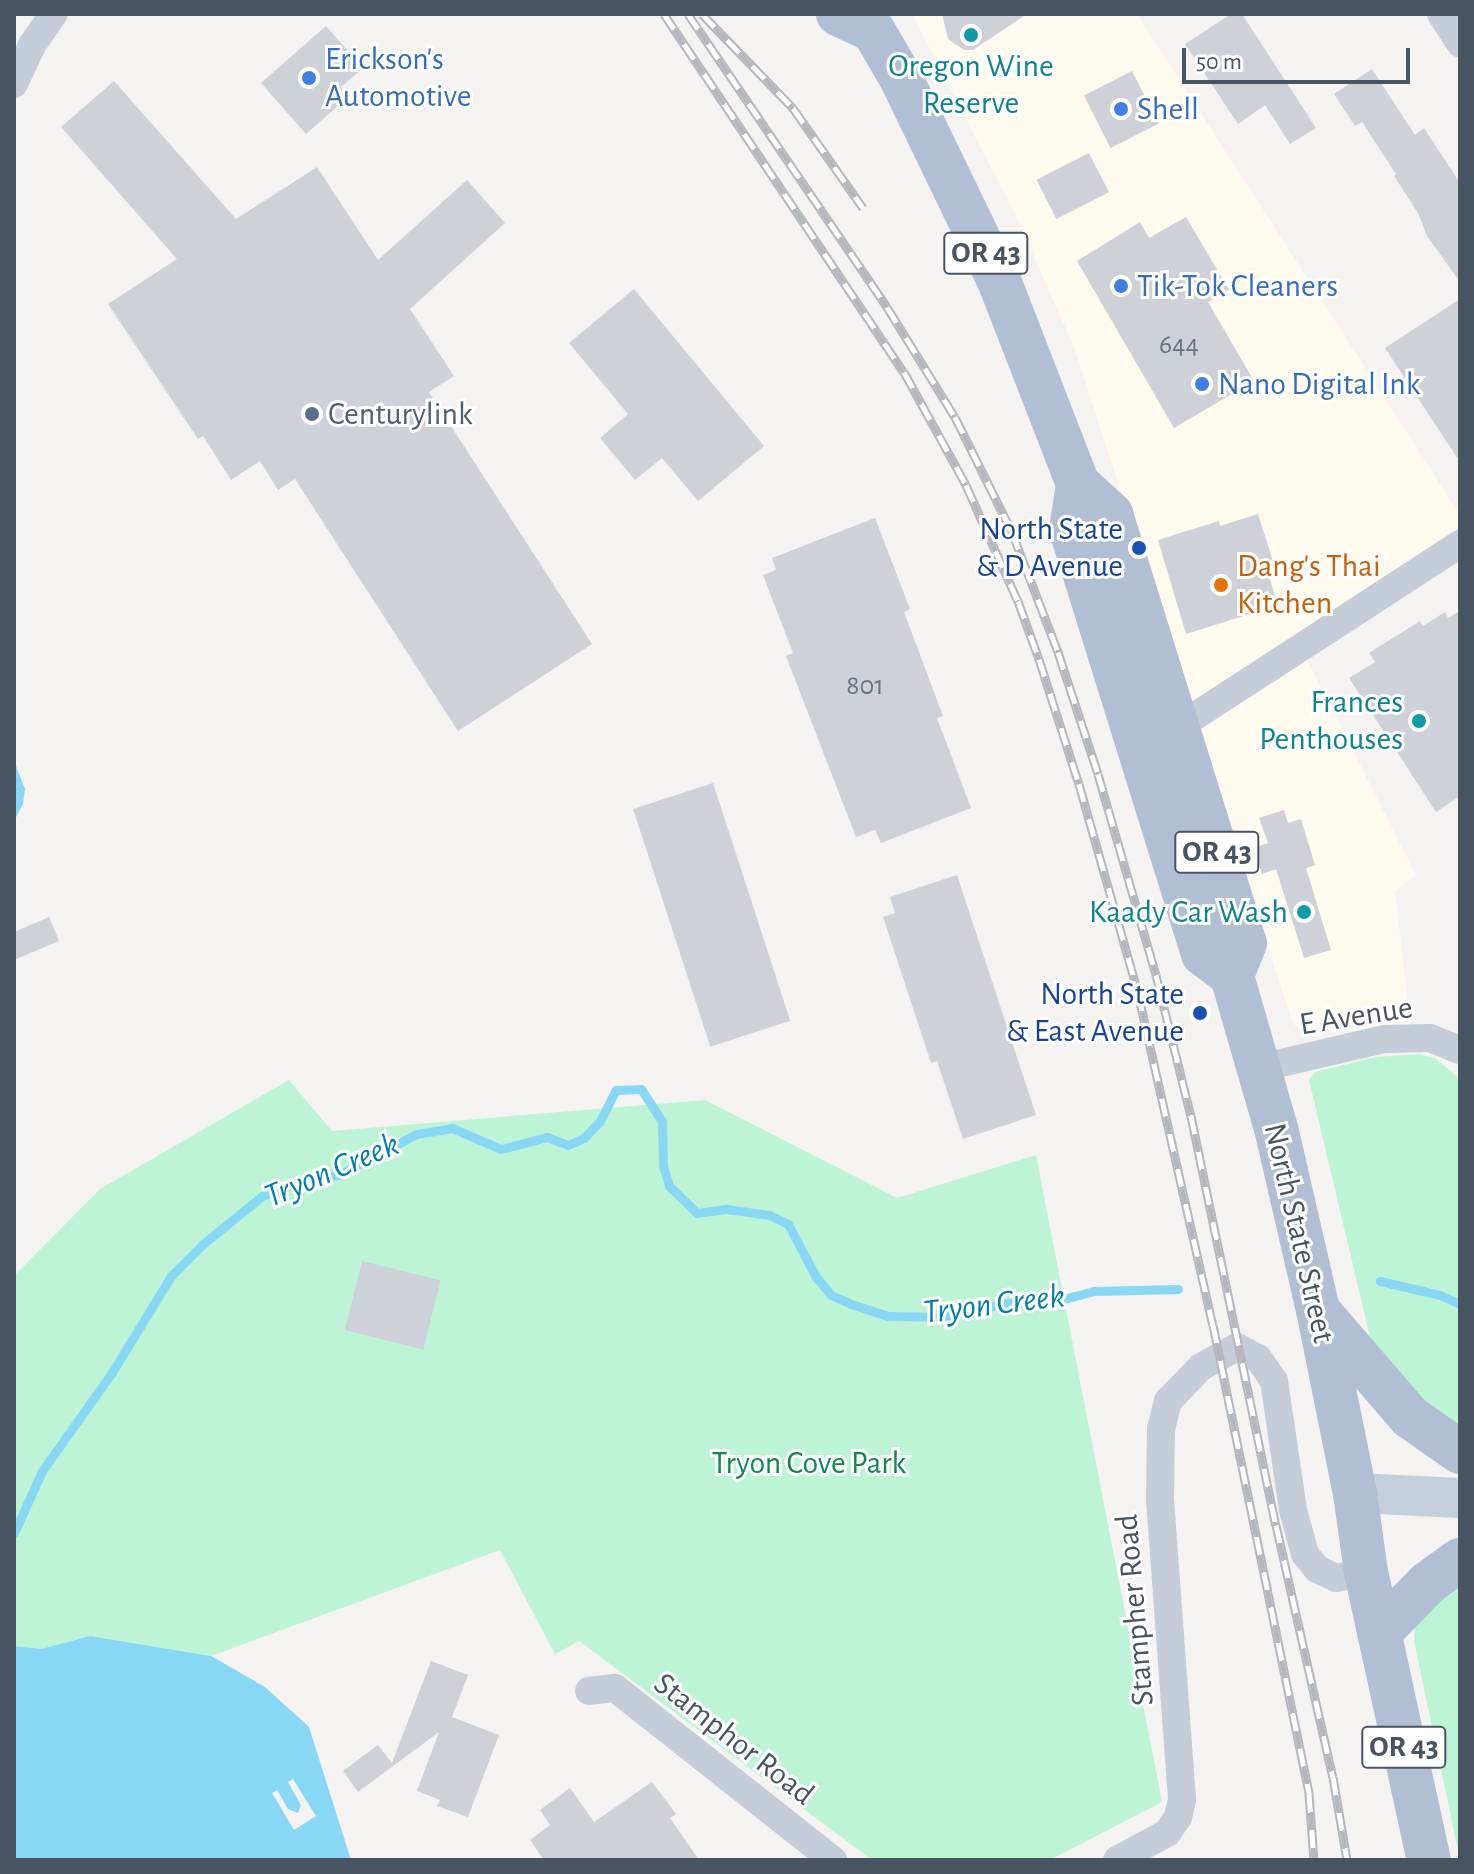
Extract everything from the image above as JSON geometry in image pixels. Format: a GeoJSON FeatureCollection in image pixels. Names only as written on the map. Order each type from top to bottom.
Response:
{"type":"FeatureCollection","features":[{"type":"Feature","properties":{"kind":"main road","name":"OR 43"},"geometry":{"type":"LineString","coordinates":[[862,19],[947,170],[1000,283],[1078,484],[1111,514],[1245,943],[1232,976],[1203,954],[1139,752],[1071,530],[1078,484]]}},
{"type":"Feature","properties":{"kind":"main road","name":"North State Street"},"geometry":{"type":"LineString","coordinates":[[1232,976],[1260,1068],[1318,1310],[1355,1493]]}},
{"type":"Feature","properties":{"kind":"main road"},"geometry":{"type":"LineString","coordinates":[[1318,1310],[1410,1417],[1460,1452]]}},
{"type":"Feature","properties":{"kind":"main road","name":"OR 43"},"geometry":{"type":"LineString","coordinates":[[1355,1493],[1366,1572],[1429,1860]]}},
{"type":"Feature","properties":{"kind":"main road"},"geometry":{"type":"LineString","coordinates":[[1355,1493],[1460,1498]]}},
{"type":"Feature","properties":{"kind":"main road"},"geometry":{"type":"LineString","coordinates":[[1379,1633],[1428,1583],[1460,1560]]}},
{"type":"Feature","properties":{"kind":"street"},"geometry":{"type":"LineString","coordinates":[[14,84],[32,45],[54,14]]}},
{"type":"Feature","properties":{"kind":"street"},"geometry":{"type":"LineString","coordinates":[[1441,14],[1460,43]]}},
{"type":"Feature","properties":{"kind":"street"},"geometry":{"type":"LineString","coordinates":[[1139,752],[1460,544]]}},
{"type":"Feature","properties":{"kind":"street","name":"E Avenue"},"geometry":{"type":"LineString","coordinates":[[1260,1068],[1385,1039],[1430,1038],[1460,1050]]}},
{"type":"Feature","properties":{"kind":"street","name":"Stampher Road"},"geometry":{"type":"LineString","coordinates":[[1117,1860],[1167,1833],[1178,1817],[1182,1799],[1160,1500],[1161,1429],[1168,1401],[1201,1367],[1228,1350],[1247,1350],[1258,1358],[1274,1381],[1293,1510],[1305,1554],[1317,1569],[1336,1578],[1366,1572]]}},
{"type":"Feature","properties":{"kind":"street","name":"Stamphor Road"},"geometry":{"type":"LineString","coordinates":[[589,1691],[615,1688],[833,1860]]}},
{"type":"Feature","properties":{"kind":"shaded area"},"geometry":{"type":"Polygon","coordinates":[[[912,14],[1137,14],[1460,515],[1460,527],[1295,636],[1416,875],[1395,891],[1411,1029],[1305,1033],[1293,1024],[1074,347],[1016,216],[912,14]]]}},
{"type":"Feature","properties":{"kind":"green space"},"geometry":{"type":"Polygon","coordinates":[[[1419,1054],[1435,1058],[1460,1079],[1460,1436],[1435,1421],[1370,1337],[1309,1080],[1315,1072],[1376,1057],[1419,1054]]]}},
{"type":"Feature","properties":{"kind":"green space","name":"Tryon Cove Park"},"geometry":{"type":"Polygon","coordinates":[[[289,1080],[332,1131],[705,1100],[897,1198],[1036,1155],[1162,1802],[1050,1860],[872,1860],[579,1641],[555,1654],[500,1550],[211,1656],[90,1636],[41,1649],[14,1646],[14,1276],[100,1189],[289,1080]]]}},
{"type":"Feature","properties":{"kind":"green space"},"geometry":{"type":"Polygon","coordinates":[[[1460,1568],[1460,1860],[1414,1641],[1415,1619],[1460,1568]]]}},
{"type":"Feature","properties":{"kind":"water"},"geometry":{"type":"Polygon","coordinates":[[[14,761],[25,789],[23,804],[14,821],[14,761]]]}},
{"type":"Feature","properties":{"kind":"water"},"geometry":{"type":"Polygon","coordinates":[[[90,1636],[211,1656],[265,1687],[309,1727],[351,1860],[14,1860],[14,1646],[41,1649],[90,1636]]]}},
{"type":"Feature","properties":{"kind":"pier"},"geometry":{"type":"Polygon","coordinates":[[[293,1779],[316,1816],[294,1830],[272,1793],[277,1790],[288,1809],[298,1813],[301,1805],[288,1782],[293,1779]]]}},
{"type":"Feature","properties":{"kind":"building","name":"Oregon Wine Reserve"},"geometry":{"type":"Polygon","coordinates":[[[942,14],[1027,14],[973,50],[964,50],[948,39],[942,14]]]}},
{"type":"Feature","properties":{"kind":"building"},"geometry":{"type":"Polygon","coordinates":[[[1231,14],[1242,14],[1316,128],[1290,144],[1265,105],[1238,124],[1185,44],[1231,14]]]}},
{"type":"Feature","properties":{"kind":"building","name":"Erickson's Automotive"},"geometry":{"type":"Polygon","coordinates":[[[326,26],[363,68],[341,87],[349,96],[306,134],[261,83],[326,26]]]}},
{"type":"Feature","properties":{"kind":"building"},"geometry":{"type":"Polygon","coordinates":[[[1372,69],[1415,135],[1424,128],[1460,183],[1460,282],[1427,236],[1418,213],[1394,176],[1396,174],[1362,122],[1355,126],[1334,94],[1372,69]]]}},
{"type":"Feature","properties":{"kind":"building","name":"Shell"},"geometry":{"type":"Polygon","coordinates":[[[1132,71],[1159,124],[1111,148],[1084,96],[1132,71]]]}},
{"type":"Feature","properties":{"kind":"building","name":"Centurylink"},"geometry":{"type":"Polygon","coordinates":[[[114,81],[236,219],[317,167],[378,260],[467,180],[505,223],[410,309],[454,376],[429,392],[592,644],[458,731],[295,479],[278,490],[260,461],[231,480],[203,436],[198,439],[108,304],[177,259],[61,127],[114,81]]]}},
{"type":"Feature","properties":{"kind":"building"},"geometry":{"type":"Polygon","coordinates":[[[1089,153],[1109,192],[1056,219],[1036,180],[1089,153]]]}},
{"type":"Feature","properties":{"kind":"building"},"geometry":{"type":"Polygon","coordinates":[[[1186,217],[1229,290],[1208,302],[1254,381],[1174,428],[1077,261],[1140,222],[1149,238],[1186,217]]]}},
{"type":"Feature","properties":{"kind":"building"},"geometry":{"type":"Polygon","coordinates":[[[634,289],[764,446],[698,501],[662,458],[635,480],[600,438],[628,414],[569,343],[634,289]]]}},
{"type":"Feature","properties":{"kind":"building"},"geometry":{"type":"Polygon","coordinates":[[[1460,299],[1460,462],[1385,348],[1460,299]]]}},
{"type":"Feature","properties":{"kind":"building","name":"Dang's Thai Kitchen"},"geometry":{"type":"Polygon","coordinates":[[[1258,514],[1273,561],[1265,564],[1278,605],[1186,634],[1158,540],[1219,521],[1220,526],[1258,514]]]}},
{"type":"Feature","properties":{"kind":"building"},"geometry":{"type":"Polygon","coordinates":[[[875,518],[910,609],[904,612],[943,716],[937,718],[971,808],[881,843],[875,830],[856,837],[786,656],[793,653],[763,575],[776,570],[772,558],[875,518]]]}},
{"type":"Feature","properties":{"kind":"building","name":"Frances Penthouses"},"geometry":{"type":"Polygon","coordinates":[[[1460,611],[1460,796],[1436,812],[1349,678],[1375,662],[1369,653],[1420,621],[1423,626],[1445,612],[1448,618],[1460,611]]]}},
{"type":"Feature","properties":{"kind":"building"},"geometry":{"type":"Polygon","coordinates":[[[713,783],[790,1021],[710,1047],[633,809],[713,783]]]}},
{"type":"Feature","properties":{"kind":"building","name":"Kaady Car Wash"},"geometry":{"type":"Polygon","coordinates":[[[1284,810],[1288,823],[1301,819],[1315,865],[1306,868],[1331,950],[1304,958],[1276,869],[1262,874],[1254,848],[1268,843],[1259,818],[1284,810]]]}},
{"type":"Feature","properties":{"kind":"building"},"geometry":{"type":"Polygon","coordinates":[[[957,875],[1036,1115],[963,1139],[937,1061],[931,1063],[883,917],[895,913],[890,897],[957,875]]]}},
{"type":"Feature","properties":{"kind":"building"},"geometry":{"type":"Polygon","coordinates":[[[49,917],[59,941],[14,960],[14,932],[49,917]]]}},
{"type":"Feature","properties":{"kind":"building"},"geometry":{"type":"Polygon","coordinates":[[[362,1261],[441,1281],[423,1349],[345,1330],[362,1261]]]}},
{"type":"Feature","properties":{"kind":"building"},"geometry":{"type":"Polygon","coordinates":[[[431,1661],[468,1675],[452,1717],[499,1735],[468,1817],[437,1806],[440,1800],[417,1791],[439,1732],[358,1792],[343,1771],[378,1745],[392,1763],[431,1661]]]}},
{"type":"Feature","properties":{"kind":"building"},"geometry":{"type":"Polygon","coordinates":[[[652,1782],[676,1814],[670,1818],[699,1860],[544,1860],[530,1840],[550,1825],[540,1810],[570,1788],[594,1822],[652,1782]]]}},
{"type":"Feature","properties":{"kind":"waterway","name":"Tryon Creek"},"geometry":{"type":"LineString","coordinates":[[14,1533],[42,1471],[111,1374],[171,1276],[203,1244],[262,1196],[306,1180],[339,1175],[416,1134],[452,1128],[501,1149],[547,1137],[568,1145],[584,1138],[600,1121],[616,1090],[641,1089],[662,1121],[663,1166],[669,1186],[697,1213],[727,1209],[769,1215],[788,1224],[816,1277],[831,1295],[851,1304],[889,1316],[940,1317],[1006,1303],[1052,1302],[1094,1291],[1178,1289]]}},
{"type":"Feature","properties":{"kind":"waterway","name":"Tryon Creek"},"geometry":{"type":"LineString","coordinates":[[1380,1281],[1440,1295],[1460,1304]]}},
{"type":"Feature","properties":{"kind":"railway"},"geometry":{"type":"LineString","coordinates":[[664,14],[904,372],[966,485],[1018,601],[1039,659],[1079,784],[1138,993],[1213,1325],[1309,1794],[1314,1860]]}},
{"type":"Feature","properties":{"kind":"railway"},"geometry":{"type":"LineString","coordinates":[[688,14],[887,307],[955,417],[1012,532],[1058,652],[1098,774],[1156,975],[1191,1116],[1276,1525],[1333,1777],[1347,1860]]}},
{"type":"Feature","properties":{"kind":"railway"},"geometry":{"type":"LineString","coordinates":[[702,14],[793,108],[863,208]]}},
{"type":"Feature","properties":{"kind":"place","name":"Oregon Wine Reserve"},"geometry":{"type":"Point","coordinates":[971,35]}},
{"type":"Feature","properties":{"kind":"place","name":"Erickson's Automotive"},"geometry":{"type":"Point","coordinates":[309,78]}},
{"type":"Feature","properties":{"kind":"place","name":"Shell"},"geometry":{"type":"Point","coordinates":[1121,109]}},
{"type":"Feature","properties":{"kind":"place","name":"Tik-Tok Cleaners"},"geometry":{"type":"Point","coordinates":[1121,286]}},
{"type":"Feature","properties":{"kind":"place","name":"Nano Digital Ink"},"geometry":{"type":"Point","coordinates":[1202,384]}},
{"type":"Feature","properties":{"kind":"place","name":"Centurylink"},"geometry":{"type":"Point","coordinates":[312,414]}},
{"type":"Feature","properties":{"kind":"place","name":"North State & D Avenue"},"geometry":{"type":"Point","coordinates":[1139,548]}},
{"type":"Feature","properties":{"kind":"place","name":"Dang's Thai Kitchen"},"geometry":{"type":"Point","coordinates":[1221,585]}},
{"type":"Feature","properties":{"kind":"place","name":"Frances Penthouses"},"geometry":{"type":"Point","coordinates":[1419,721]}},
{"type":"Feature","properties":{"kind":"place","name":"Kaady Car Wash"},"geometry":{"type":"Point","coordinates":[1304,912]}},
{"type":"Feature","properties":{"kind":"place","name":"North State & East Avenue"},"geometry":{"type":"Point","coordinates":[1200,1013]}}]}
